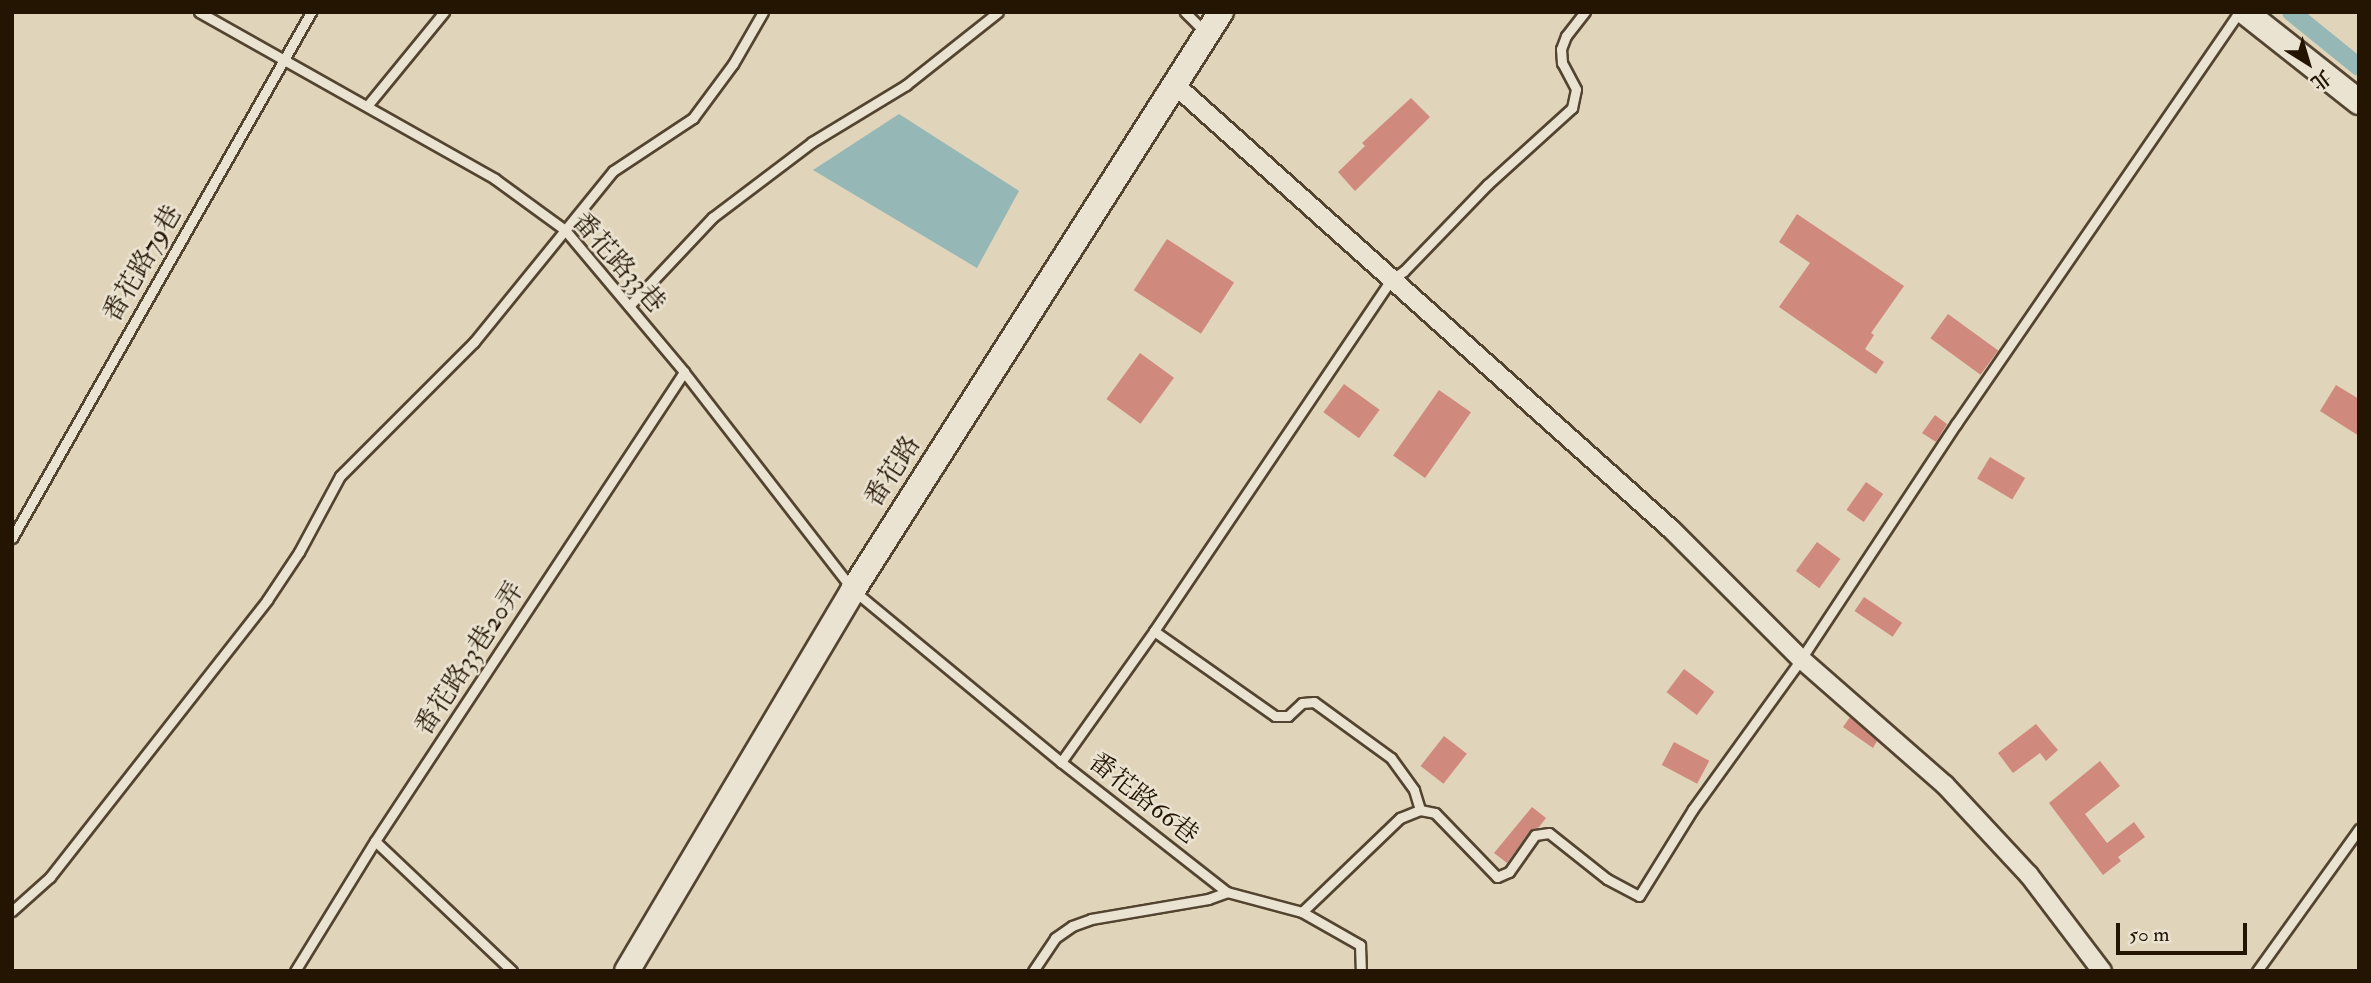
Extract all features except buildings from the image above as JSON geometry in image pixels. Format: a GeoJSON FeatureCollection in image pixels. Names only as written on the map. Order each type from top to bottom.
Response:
{"type":"FeatureCollection","features":[{"type":"Feature","properties":{"kind":"main road","name":"番花路"},"geometry":{"type":"LineString","coordinates":[[626,971],[853,590],[1222,12]]}},
{"type":"Feature","properties":{"kind":"main road"},"geometry":{"type":"LineString","coordinates":[[2245,12],[2359,102]]}},
{"type":"Feature","properties":{"kind":"street"},"geometry":{"type":"LineString","coordinates":[[1174,84],[1296,191],[1390,281],[1672,530],[1801,659],[1945,785],[2029,874],[2102,971]]}},
{"type":"Feature","properties":{"kind":"lane","name":"番花路33巷"},"geometry":{"type":"LineString","coordinates":[[199,12],[495,179],[565,230],[684,372],[853,590]]}},
{"type":"Feature","properties":{"kind":"lane","name":"番花路79巷"},"geometry":{"type":"LineString","coordinates":[[12,538],[311,12]]}},
{"type":"Feature","properties":{"kind":"lane"},"geometry":{"type":"LineString","coordinates":[[367,106],[444,12]]}},
{"type":"Feature","properties":{"kind":"lane"},"geometry":{"type":"LineString","coordinates":[[12,911],[50,877],[267,600],[299,552],[340,476],[474,342],[613,172],[693,118],[733,64],[763,12]]}},
{"type":"Feature","properties":{"kind":"lane"},"geometry":{"type":"LineString","coordinates":[[629,305],[713,217],[812,142],[906,85],[998,12]]}},
{"type":"Feature","properties":{"kind":"lane"},"geometry":{"type":"LineString","coordinates":[[1185,12],[1207,35]]}},
{"type":"Feature","properties":{"kind":"lane"},"geometry":{"type":"LineString","coordinates":[[1061,762],[1154,631],[1390,281],[1404,271],[1487,185],[1572,108],[1576,89],[1562,63],[1561,50],[1566,36],[1585,12]]}},
{"type":"Feature","properties":{"kind":"lane"},"geometry":{"type":"LineString","coordinates":[[1302,912],[1400,818],[1420,810],[1435,813],[1497,877],[1509,872],[1535,835],[1549,833],[1607,879],[1639,896],[1693,809],[1801,659],[1956,424],[2239,12]]}},
{"type":"Feature","properties":{"kind":"lane","name":"番花路33巷20弄"},"geometry":{"type":"LineString","coordinates":[[295,971],[375,841],[684,372]]}},
{"type":"Feature","properties":{"kind":"lane","name":"番花路66巷"},"geometry":{"type":"LineString","coordinates":[[853,590],[1061,762],[1227,892],[1302,912],[1360,945],[1361,971]]}},
{"type":"Feature","properties":{"kind":"lane"},"geometry":{"type":"LineString","coordinates":[[1154,631],[1275,716],[1289,716],[1302,704],[1314,702],[1391,758],[1414,790],[1420,810]]}},
{"type":"Feature","properties":{"kind":"lane"},"geometry":{"type":"LineString","coordinates":[[2257,971],[2359,829]]}},
{"type":"Feature","properties":{"kind":"lane"},"geometry":{"type":"LineString","coordinates":[[375,841],[512,971]]}},
{"type":"Feature","properties":{"kind":"lane"},"geometry":{"type":"LineString","coordinates":[[1033,971],[1055,938],[1072,926],[1091,919],[1208,899],[1227,892]]}},
{"type":"Feature","properties":{"kind":"water"},"geometry":{"type":"Polygon","coordinates":[[[899,114],[1019,191],[977,268],[813,170],[899,114]]]}},
{"type":"Feature","properties":{"kind":"waterway"},"geometry":{"type":"LineString","coordinates":[[2291,12],[2359,67]]}}]}
